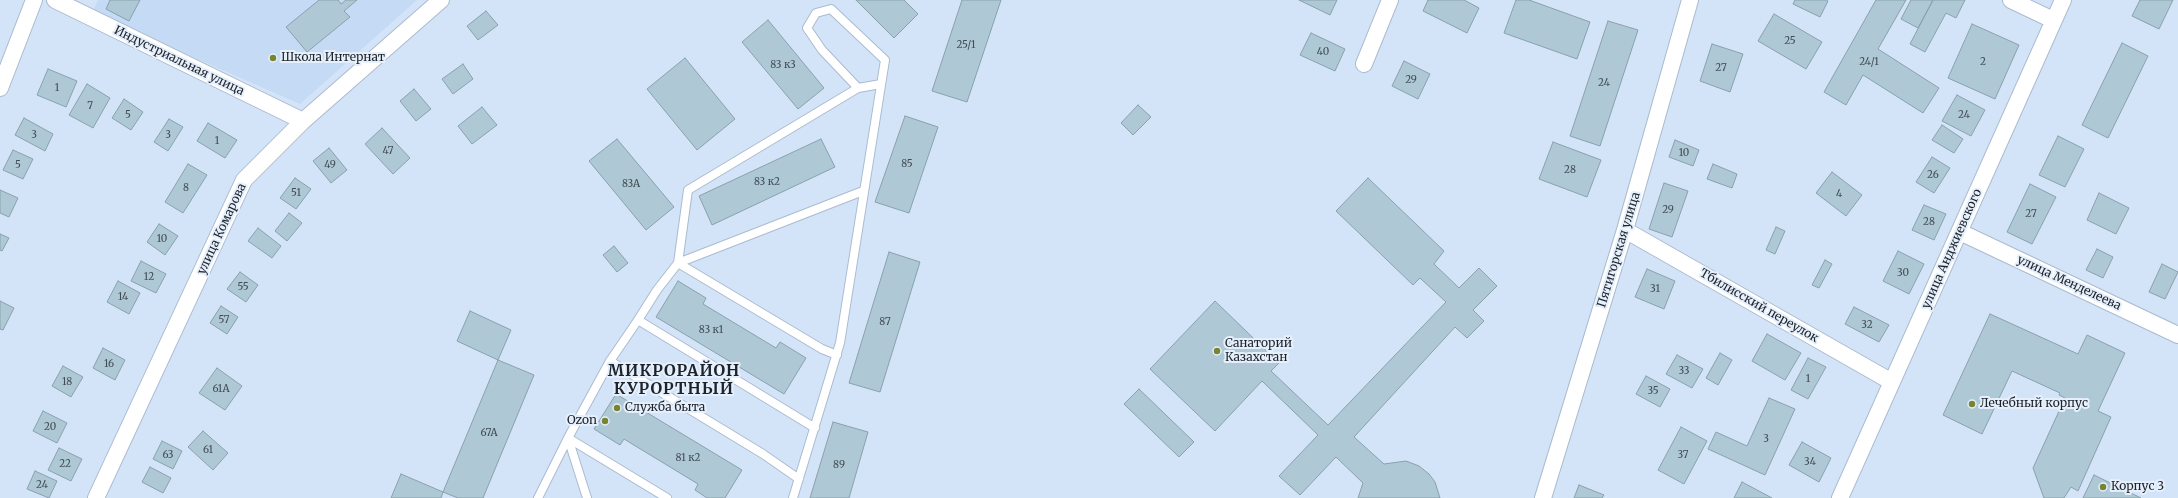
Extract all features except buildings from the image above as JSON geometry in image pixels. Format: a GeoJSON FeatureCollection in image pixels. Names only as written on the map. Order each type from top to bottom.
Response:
{"type":"FeatureCollection","features":[{"type":"Feature","properties":{"kind":"street"},"geometry":{"type":"LineString","coordinates":[[0,88],[34,0]]}},
{"type":"Feature","properties":{"kind":"street","name":"Индустриальная улица"},"geometry":{"type":"LineString","coordinates":[[55,0],[303,121]]}},
{"type":"Feature","properties":{"kind":"street","name":"улица Комарова"},"geometry":{"type":"LineString","coordinates":[[96,498],[244,180],[303,121],[441,0]]}},
{"type":"Feature","properties":{"kind":"street"},"geometry":{"type":"LineString","coordinates":[[1364,64],[1390,0]]}},
{"type":"Feature","properties":{"kind":"street","name":"Пятигорская улица"},"geometry":{"type":"LineString","coordinates":[[1543,498],[1626,230],[1690,0]]}},
{"type":"Feature","properties":{"kind":"street"},"geometry":{"type":"LineString","coordinates":[[2011,0],[2053,20]]}},
{"type":"Feature","properties":{"kind":"street","name":"улица Анджиевского"},"geometry":{"type":"LineString","coordinates":[[1840,498],[2063,0]]}},
{"type":"Feature","properties":{"kind":"street","name":"Тбилисский переулок"},"geometry":{"type":"LineString","coordinates":[[1626,230],[1892,382]]}},
{"type":"Feature","properties":{"kind":"street","name":"улица Менделеева"},"geometry":{"type":"LineString","coordinates":[[1960,232],[2178,335]]}},
{"type":"Feature","properties":{"kind":"lane"},"geometry":{"type":"LineString","coordinates":[[793,498],[840,343],[885,60],[847,21],[831,9],[816,13],[807,28],[822,50],[858,88]]}},
{"type":"Feature","properties":{"kind":"lane"},"geometry":{"type":"LineString","coordinates":[[538,498],[568,438],[610,361],[657,290],[678,263],[688,190],[858,88],[881,84]]}},
{"type":"Feature","properties":{"kind":"lane"},"geometry":{"type":"LineString","coordinates":[[678,263],[863,192]]}},
{"type":"Feature","properties":{"kind":"lane"},"geometry":{"type":"LineString","coordinates":[[678,263],[822,349],[837,355]]}},
{"type":"Feature","properties":{"kind":"lane"},"geometry":{"type":"LineString","coordinates":[[638,320],[815,428]]}},
{"type":"Feature","properties":{"kind":"lane"},"geometry":{"type":"LineString","coordinates":[[610,361],[763,454],[799,479]]}},
{"type":"Feature","properties":{"kind":"lane"},"geometry":{"type":"LineString","coordinates":[[568,438],[587,498]]}},
{"type":"Feature","properties":{"kind":"lane"},"geometry":{"type":"LineString","coordinates":[[568,438],[667,498]]}},
{"type":"Feature","properties":{"kind":"shaded area","name":"Школа Интернат"},"geometry":{"type":"Polygon","coordinates":[[[98,0],[417,0],[300,104],[92,13],[98,0]]]}},
{"type":"Feature","properties":{"kind":"place","name":"Школа Интернат"},"geometry":{"type":"Point","coordinates":[273,58]}},
{"type":"Feature","properties":{"kind":"place","name":"Санаторий Казахстан"},"geometry":{"type":"Point","coordinates":[1217,351]}},
{"type":"Feature","properties":{"kind":"place","name":"Лечебный корпус"},"geometry":{"type":"Point","coordinates":[1972,404]}},
{"type":"Feature","properties":{"kind":"place","name":"Служба быта"},"geometry":{"type":"Point","coordinates":[617,408]}},
{"type":"Feature","properties":{"kind":"place","name":"Ozon"},"geometry":{"type":"Point","coordinates":[605,421]}},
{"type":"Feature","properties":{"kind":"place","name":"Корпус 3"},"geometry":{"type":"Point","coordinates":[2103,487]}},
{"type":"Feature","properties":{"kind":"district","name":"МИКРОРАЙОН КУРОРТНЫЙ"},"geometry":{"type":"Point","coordinates":[674,380]}}]}
